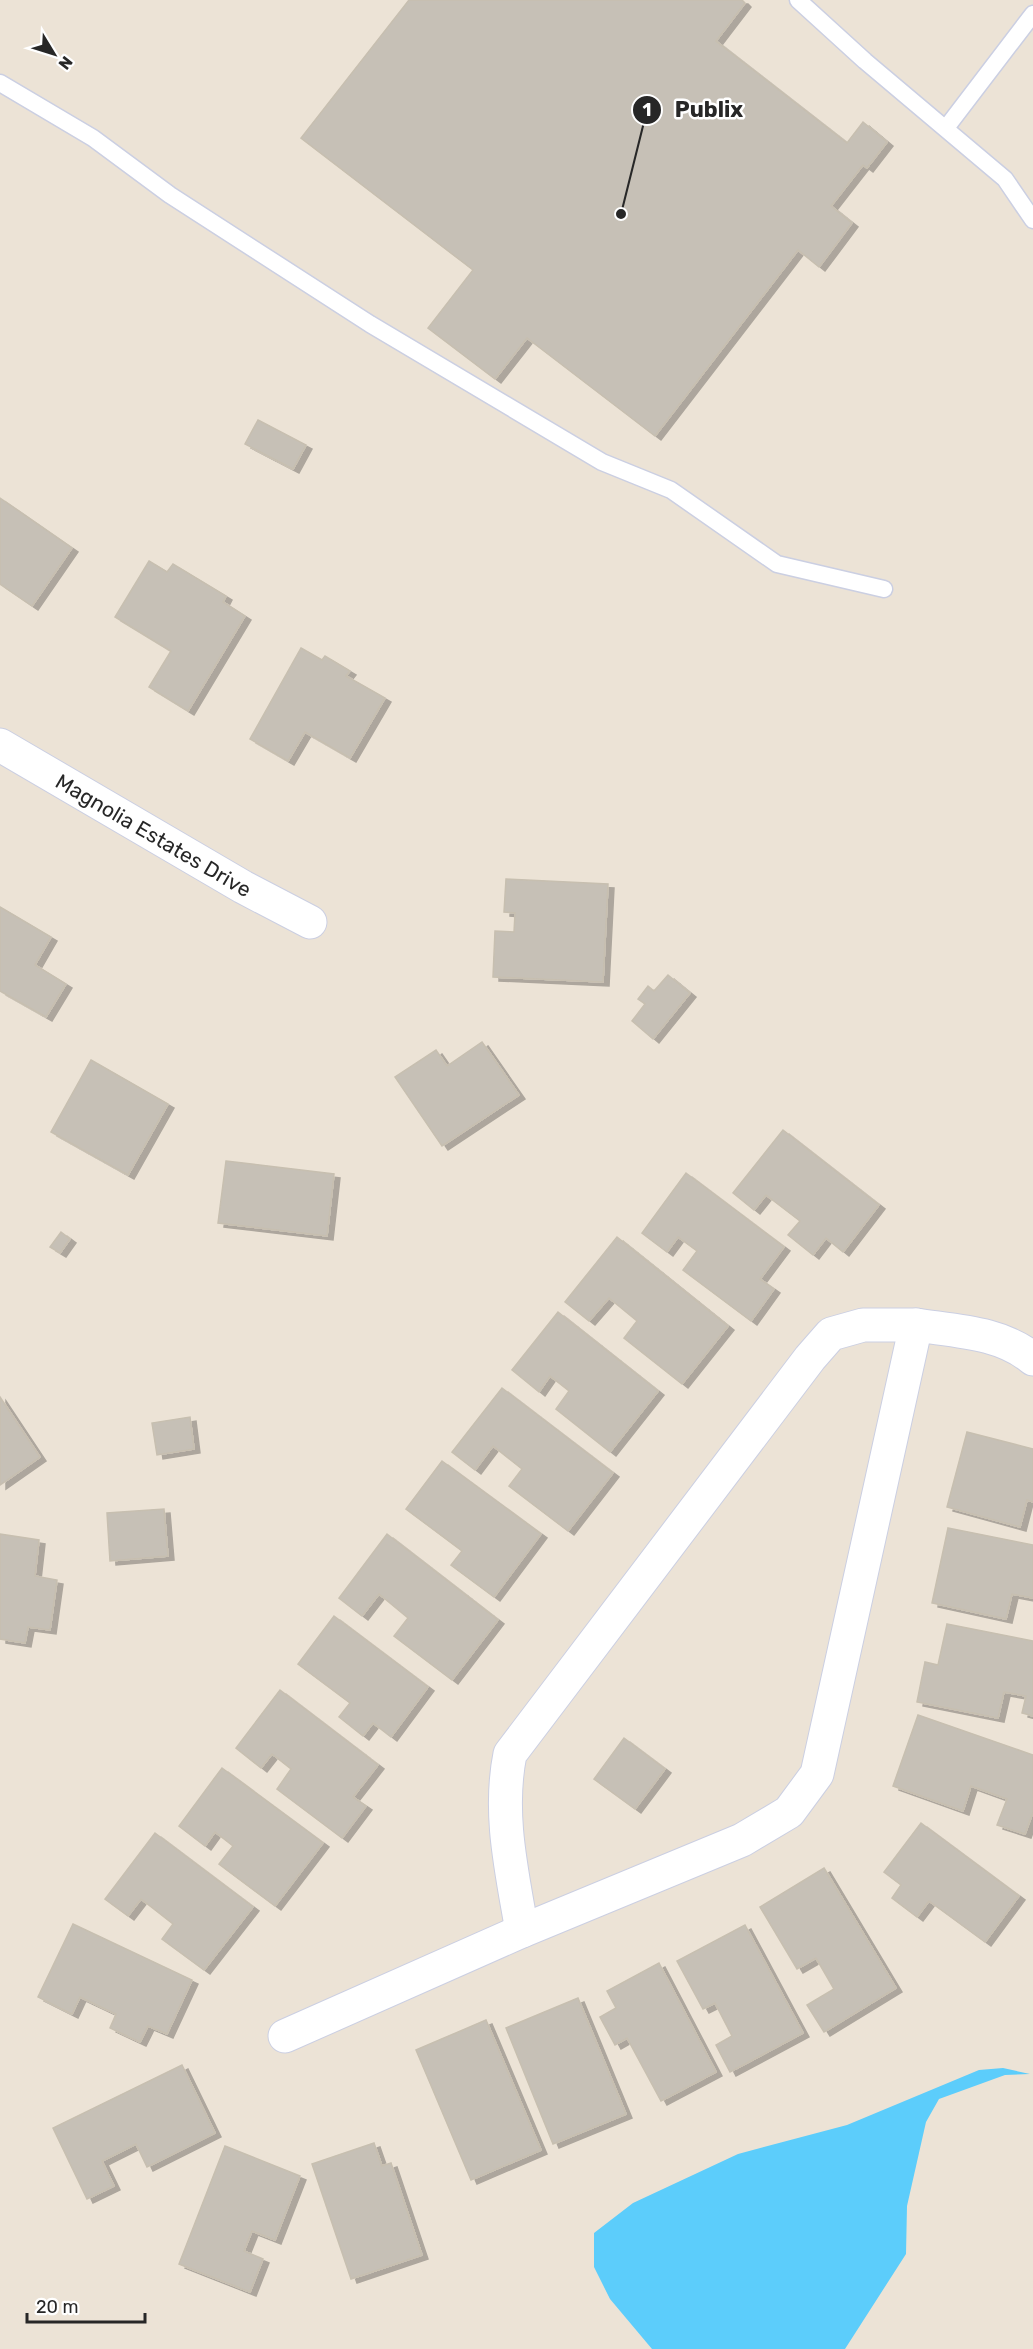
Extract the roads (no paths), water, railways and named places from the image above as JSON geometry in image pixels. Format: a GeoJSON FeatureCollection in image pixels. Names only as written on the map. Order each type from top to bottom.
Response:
{"type":"FeatureCollection","features":[{"type":"Feature","properties":{"kind":"street","name":"Magnolia Estates Drive"},"geometry":{"type":"LineString","coordinates":[[0,745],[243,887],[309,922]]}},
{"type":"Feature","properties":{"kind":"street"},"geometry":{"type":"LineString","coordinates":[[522,1931],[505,1824],[504,1785],[510,1754],[810,1358],[831,1334],[863,1325],[916,1325],[983,1335],[1023,1350],[1033,1359]]}},
{"type":"Feature","properties":{"kind":"street"},"geometry":{"type":"LineString","coordinates":[[285,2036],[522,1931],[742,1840],[789,1812],[817,1774],[916,1325]]}},
{"type":"Feature","properties":{"kind":"lane"},"geometry":{"type":"LineString","coordinates":[[798,0],[865,61],[1005,179],[1033,220]]}},
{"type":"Feature","properties":{"kind":"lane"},"geometry":{"type":"LineString","coordinates":[[946,128],[1033,14]]}},
{"type":"Feature","properties":{"kind":"lane"},"geometry":{"type":"LineString","coordinates":[[0,83],[93,138],[170,195],[370,324],[602,462],[671,490],[777,564],[884,590]]}},
{"type":"Feature","properties":{"kind":"water"},"geometry":{"type":"Polygon","coordinates":[[[1003,2068],[1030,2074],[1005,2075],[939,2099],[926,2122],[907,2206],[906,2254],[845,2349],[652,2349],[610,2299],[594,2267],[594,2233],[633,2203],[738,2154],[847,2125],[979,2070],[1003,2068]]]}},
{"type":"Feature","properties":{"kind":"place","name":"Publix"},"geometry":{"type":"Point","coordinates":[621,214]}}]}
